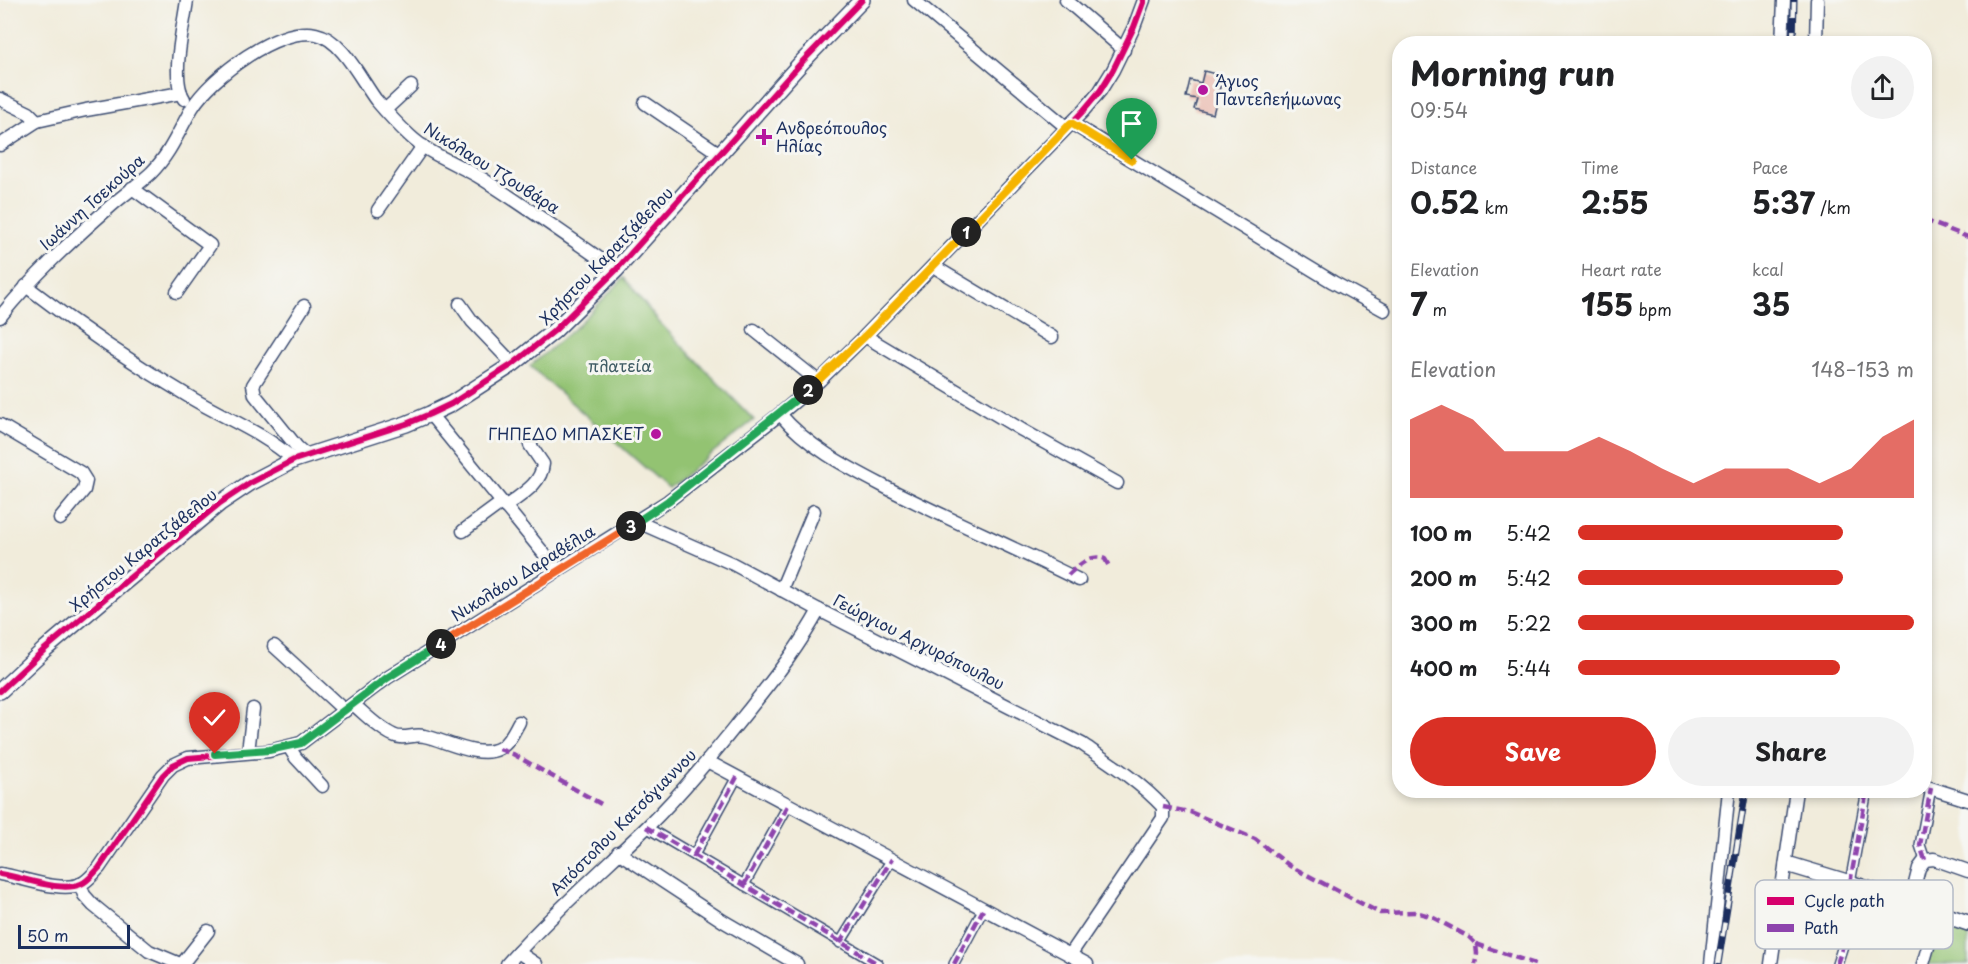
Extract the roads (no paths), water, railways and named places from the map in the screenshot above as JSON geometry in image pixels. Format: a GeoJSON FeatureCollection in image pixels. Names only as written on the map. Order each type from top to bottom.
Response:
{"type":"FeatureCollection","features":[{"type":"Feature","properties":{"kind":"street"},"geometry":{"type":"LineString","coordinates":[[187,0],[179,67],[181,93],[193,108]]}},
{"type":"Feature","properties":{"kind":"street","name":"Χρήστου Καρατζάβελου"},"geometry":{"type":"LineString","coordinates":[[0,691],[45,649],[220,503],[250,483],[301,458],[430,414],[451,404],[513,364],[554,331],[616,270],[818,45],[862,0]]}},
{"type":"Feature","properties":{"kind":"street"},"geometry":{"type":"LineString","coordinates":[[914,0],[1068,125],[1384,310]]}},
{"type":"Feature","properties":{"kind":"street"},"geometry":{"type":"LineString","coordinates":[[1066,0],[1124,50]]}},
{"type":"Feature","properties":{"kind":"street","name":"Νικολάου Δαραβέλια"},"geometry":{"type":"LineString","coordinates":[[80,884],[89,879],[99,868],[163,775],[173,765],[197,757],[289,747],[301,743],[316,734],[387,678],[638,522],[780,414],[865,336],[1100,91],[1124,50],[1144,0]]}},
{"type":"Feature","properties":{"kind":"street"},"geometry":{"type":"LineString","coordinates":[[1782,36],[1784,0]]}},
{"type":"Feature","properties":{"kind":"street"},"geometry":{"type":"LineString","coordinates":[[1816,36],[1817,0]]}},
{"type":"Feature","properties":{"kind":"street","name":"Νικόλαου Τζουβάρα"},"geometry":{"type":"LineString","coordinates":[[193,108],[202,95],[251,53],[294,34],[318,34],[341,50],[385,110],[411,137],[478,176],[616,270]]}},
{"type":"Feature","properties":{"kind":"street"},"geometry":{"type":"LineString","coordinates":[[385,110],[411,86]]}},
{"type":"Feature","properties":{"kind":"street"},"geometry":{"type":"LineString","coordinates":[[0,145],[37,121],[181,93]]}},
{"type":"Feature","properties":{"kind":"street"},"geometry":{"type":"LineString","coordinates":[[0,99],[29,113],[37,121]]}},
{"type":"Feature","properties":{"kind":"street"},"geometry":{"type":"LineString","coordinates":[[645,103],[720,154]]}},
{"type":"Feature","properties":{"kind":"street","name":"Ιωάννη Τσεκούρα"},"geometry":{"type":"LineString","coordinates":[[0,316],[26,286],[70,243],[161,162],[193,108]]}},
{"type":"Feature","properties":{"kind":"street"},"geometry":{"type":"LineString","coordinates":[[378,210],[423,146]]}},
{"type":"Feature","properties":{"kind":"street"},"geometry":{"type":"LineString","coordinates":[[132,188],[210,245],[177,292]]}},
{"type":"Feature","properties":{"kind":"street"},"geometry":{"type":"LineString","coordinates":[[933,267],[1052,338]]}},
{"type":"Feature","properties":{"kind":"street"},"geometry":{"type":"LineString","coordinates":[[26,286],[143,367],[199,402],[301,458]]}},
{"type":"Feature","properties":{"kind":"street"},"geometry":{"type":"LineString","coordinates":[[460,304],[472,321],[513,364]]}},
{"type":"Feature","properties":{"kind":"street"},"geometry":{"type":"LineString","coordinates":[[301,458],[297,447],[255,395],[254,385],[304,306]]}},
{"type":"Feature","properties":{"kind":"street"},"geometry":{"type":"LineString","coordinates":[[753,330],[818,381]]}},
{"type":"Feature","properties":{"kind":"street"},"geometry":{"type":"LineString","coordinates":[[865,336],[1022,430],[1117,483]]}},
{"type":"Feature","properties":{"kind":"street"},"geometry":{"type":"LineString","coordinates":[[430,414],[558,572]]}},
{"type":"Feature","properties":{"kind":"street"},"geometry":{"type":"LineString","coordinates":[[780,414],[809,442],[834,459],[948,519],[1079,580]]}},
{"type":"Feature","properties":{"kind":"street"},"geometry":{"type":"LineString","coordinates":[[0,425],[81,473],[86,481],[84,490],[60,519]]}},
{"type":"Feature","properties":{"kind":"street"},"geometry":{"type":"LineString","coordinates":[[463,531],[534,484],[542,473],[543,464],[530,445]]}},
{"type":"Feature","properties":{"kind":"street"},"geometry":{"type":"LineString","coordinates":[[781,590],[814,511]]}},
{"type":"Feature","properties":{"kind":"street","name":"Γεώργιου Αργυρόπουλου"},"geometry":{"type":"LineString","coordinates":[[638,522],[733,564],[1082,744],[1153,796],[1163,807],[1163,818],[1070,955]]}},
{"type":"Feature","properties":{"kind":"street","name":"Απόστολου Κατσόγιαννου"},"geometry":{"type":"LineString","coordinates":[[507,964],[618,852],[646,827],[707,761],[779,672],[807,633],[819,610]]}},
{"type":"Feature","properties":{"kind":"street"},"geometry":{"type":"LineString","coordinates":[[274,646],[349,708],[395,736],[404,739],[414,735],[423,735],[452,746],[486,751],[499,749],[508,741],[519,722]]}},
{"type":"Feature","properties":{"kind":"street"},"geometry":{"type":"LineString","coordinates":[[248,752],[253,709]]}},
{"type":"Feature","properties":{"kind":"street"},"geometry":{"type":"LineString","coordinates":[[289,747],[322,786]]}},
{"type":"Feature","properties":{"kind":"street"},"geometry":{"type":"LineString","coordinates":[[707,761],[1087,964]]}},
{"type":"Feature","properties":{"kind":"street"},"geometry":{"type":"LineString","coordinates":[[694,855],[737,777]]}},
{"type":"Feature","properties":{"kind":"street"},"geometry":{"type":"LineString","coordinates":[[1932,788],[1968,800]]}},
{"type":"Feature","properties":{"kind":"street"},"geometry":{"type":"LineString","coordinates":[[1711,964],[1728,798]]}},
{"type":"Feature","properties":{"kind":"street"},"geometry":{"type":"LineString","coordinates":[[1784,880],[1795,798]]}},
{"type":"Feature","properties":{"kind":"street"},"geometry":{"type":"LineString","coordinates":[[1857,880],[1866,798]]}},
{"type":"Feature","properties":{"kind":"street"},"geometry":{"type":"LineString","coordinates":[[1925,860],[1920,845],[1926,798]]}},
{"type":"Feature","properties":{"kind":"street"},"geometry":{"type":"LineString","coordinates":[[744,885],[789,804]]}},
{"type":"Feature","properties":{"kind":"street"},"geometry":{"type":"LineString","coordinates":[[646,827],[878,964]]}},
{"type":"Feature","properties":{"kind":"street"},"geometry":{"type":"LineString","coordinates":[[618,852],[723,921],[797,964]]}},
{"type":"Feature","properties":{"kind":"street"},"geometry":{"type":"LineString","coordinates":[[840,943],[892,858]]}},
{"type":"Feature","properties":{"kind":"street"},"geometry":{"type":"LineString","coordinates":[[1916,880],[1919,868],[1925,860],[1934,859],[1968,871]]}},
{"type":"Feature","properties":{"kind":"street"},"geometry":{"type":"LineString","coordinates":[[1787,864],[1840,880]]}},
{"type":"Feature","properties":{"kind":"street"},"geometry":{"type":"LineString","coordinates":[[0,874],[50,885],[69,887],[80,884],[84,895],[93,905],[148,951],[181,964],[208,931]]}},
{"type":"Feature","properties":{"kind":"street"},"geometry":{"type":"LineString","coordinates":[[954,964],[983,910]]}},
{"type":"Feature","properties":{"kind":"street"},"geometry":{"type":"LineString","coordinates":[[1953,918],[1968,923]]}},
{"type":"Feature","properties":{"kind":"street"},"geometry":{"type":"LineString","coordinates":[[1771,964],[1773,949]]}},
{"type":"Feature","properties":{"kind":"street"},"geometry":{"type":"LineString","coordinates":[[1838,964],[1841,949]]}},
{"type":"Feature","properties":{"kind":"street"},"geometry":{"type":"LineString","coordinates":[[1923,964],[1927,949]]}},
{"type":"Feature","properties":{"kind":"street"},"geometry":{"type":"LineString","coordinates":[[518,952],[536,964]]}},
{"type":"Feature","properties":{"kind":"railway"},"geometry":{"type":"LineString","coordinates":[[1793,36],[1794,0]]}},
{"type":"Feature","properties":{"kind":"railway"},"geometry":{"type":"LineString","coordinates":[[1718,964],[1745,798]]}},
{"type":"Feature","properties":{"kind":"place","name":"Άγιος Παντελεήμωνας"},"geometry":{"type":"Point","coordinates":[1203,90]}},
{"type":"Feature","properties":{"kind":"place","name":"Ανδρεόπουλος Ηλίας"},"geometry":{"type":"Point","coordinates":[764,137]}},
{"type":"Feature","properties":{"kind":"place","name":"ΓΗΠΕΔΟ ΜΠΑΣΚΕΤ"},"geometry":{"type":"Point","coordinates":[656,434]}},
{"type":"Feature","properties":{"kind":"park label","name":"πλατεία"},"geometry":{"type":"Point","coordinates":[620,366]}}]}
